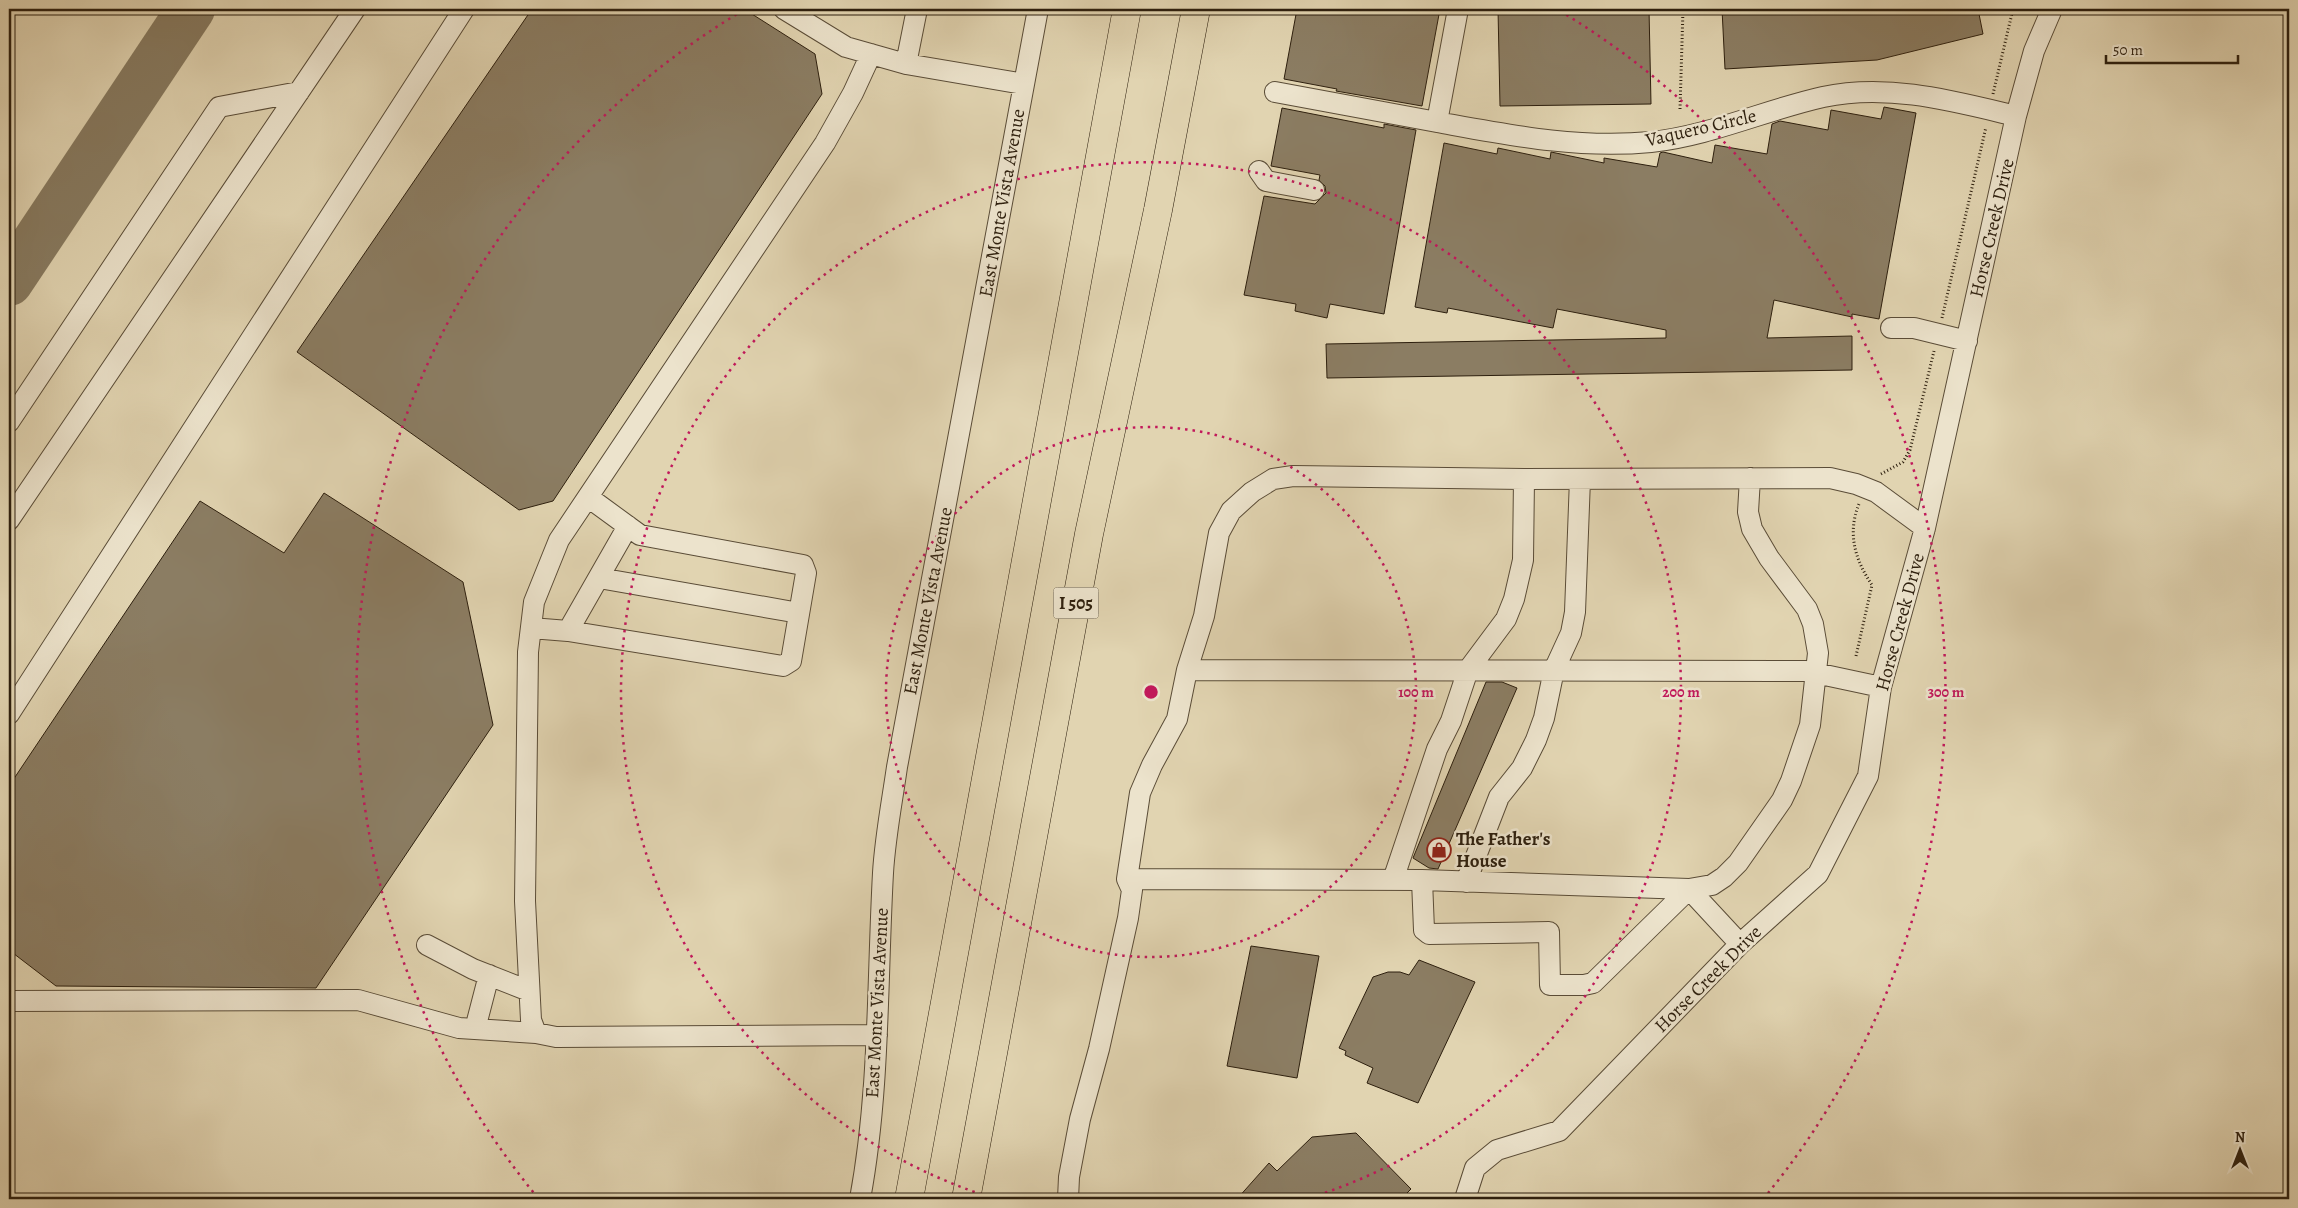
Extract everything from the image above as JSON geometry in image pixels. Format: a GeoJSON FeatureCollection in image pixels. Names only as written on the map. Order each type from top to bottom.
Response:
{"type":"FeatureCollection","features":[{"type":"Feature","properties":{"kind":"highway"},"geometry":{"type":"LineString","coordinates":[[909,1199],[1128,9]]}},
{"type":"Feature","properties":{"kind":"highway","name":"I 505"},"geometry":{"type":"LineString","coordinates":[[966,1199],[1088,544],[1156,220],[1196,9]]}},
{"type":"Feature","properties":{"kind":"street"},"geometry":{"type":"LineString","coordinates":[[9,520],[355,9]]}},
{"type":"Feature","properties":{"kind":"street"},"geometry":{"type":"LineString","coordinates":[[9,714],[464,9]]}},
{"type":"Feature","properties":{"kind":"street"},"geometry":{"type":"LineString","coordinates":[[784,9],[846,47],[906,64],[1024,84]]}},
{"type":"Feature","properties":{"kind":"street"},"geometry":{"type":"LineString","coordinates":[[906,64],[916,9]]}},
{"type":"Feature","properties":{"kind":"street","name":"East Monte Vista Avenue"},"geometry":{"type":"LineString","coordinates":[[860,1199],[869,1147],[877,1035],[883,871],[897,768],[1038,9]]}},
{"type":"Feature","properties":{"kind":"street"},"geometry":{"type":"LineString","coordinates":[[1437,122],[1458,9]]}},
{"type":"Feature","properties":{"kind":"street","name":"Horse Creek Drive"},"geometry":{"type":"LineString","coordinates":[[1465,1199],[1475,1168],[1497,1150],[1559,1131],[1740,944],[1818,874],[1868,776],[1881,687],[1925,528],[2016,116],[2034,51],[2052,9]]}},
{"type":"Feature","properties":{"kind":"street"},"geometry":{"type":"LineString","coordinates":[[536,1033],[530,1020],[526,901],[528,652],[534,602],[560,540],[825,143],[871,54]]}},
{"type":"Feature","properties":{"kind":"street"},"geometry":{"type":"LineString","coordinates":[[9,422],[218,107],[299,92]]}},
{"type":"Feature","properties":{"kind":"street","name":"Vaquero Circle"},"geometry":{"type":"LineString","coordinates":[[1275,92],[1543,141],[1599,145],[1652,142],[1708,130],[1823,97],[1851,93],[1878,92],[1934,97],[2016,116]]}},
{"type":"Feature","properties":{"kind":"street"},"geometry":{"type":"LineString","coordinates":[[1259,171],[1266,181],[1314,190]]}},
{"type":"Feature","properties":{"kind":"street"},"geometry":{"type":"LineString","coordinates":[[1891,328],[1914,328],[1967,341]]}},
{"type":"Feature","properties":{"kind":"street"},"geometry":{"type":"LineString","coordinates":[[1068,1199],[1069,1177],[1080,1120],[1099,1050],[1128,918],[1132,890],[1127,879],[1140,793],[1152,764],[1177,719],[1188,670],[1204,616],[1219,533],[1231,511],[1252,492],[1273,479],[1292,476],[1524,479],[1830,478],[1856,484],[1876,492],[1925,528]]}},
{"type":"Feature","properties":{"kind":"street"},"geometry":{"type":"LineString","coordinates":[[1127,879],[1422,880],[1689,889],[1712,885],[1724,877],[1738,863],[1782,800],[1791,781],[1810,725],[1814,672],[1818,652],[1813,624],[1807,609],[1769,558],[1752,529],[1748,512],[1750,478]]}},
{"type":"Feature","properties":{"kind":"street"},"geometry":{"type":"LineString","coordinates":[[1392,880],[1437,749],[1451,721],[1468,670],[1506,619],[1514,599],[1523,560],[1524,479]]}},
{"type":"Feature","properties":{"kind":"street"},"geometry":{"type":"LineString","coordinates":[[1466,882],[1499,797],[1522,768],[1536,740],[1544,718],[1554,670],[1571,633],[1575,612],[1580,479]]}},
{"type":"Feature","properties":{"kind":"street"},"geometry":{"type":"LineString","coordinates":[[531,628],[568,631],[783,666],[791,661],[806,573],[803,565],[640,535],[588,497]]}},
{"type":"Feature","properties":{"kind":"street"},"geometry":{"type":"LineString","coordinates":[[568,631],[628,526]]}},
{"type":"Feature","properties":{"kind":"street"},"geometry":{"type":"LineString","coordinates":[[599,578],[799,613]]}},
{"type":"Feature","properties":{"kind":"street"},"geometry":{"type":"LineString","coordinates":[[1188,670],[1814,672],[1881,687]]}},
{"type":"Feature","properties":{"kind":"street"},"geometry":{"type":"LineString","coordinates":[[1422,880],[1422,923],[1424,930],[1429,934],[1549,932],[1550,985],[1584,985],[1593,983],[1689,889]]}},
{"type":"Feature","properties":{"kind":"street"},"geometry":{"type":"LineString","coordinates":[[1689,889],[1740,944]]}},
{"type":"Feature","properties":{"kind":"street"},"geometry":{"type":"LineString","coordinates":[[427,945],[489,975],[529,991]]}},
{"type":"Feature","properties":{"kind":"street"},"geometry":{"type":"LineString","coordinates":[[476,1030],[489,975]]}},
{"type":"Feature","properties":{"kind":"street"},"geometry":{"type":"LineString","coordinates":[[9,1001],[358,1000],[460,1028],[536,1033],[556,1037],[877,1035]]}},
{"type":"Feature","properties":{"kind":"path"},"geometry":{"type":"LineString","coordinates":[[1680,109],[1683,9]]}},
{"type":"Feature","properties":{"kind":"building"},"geometry":{"type":"Polygon","coordinates":[[[532,9],[744,9],[815,54],[822,94],[553,501],[519,510],[297,352],[532,9]]]}},
{"type":"Feature","properties":{"kind":"building"},"geometry":{"type":"Polygon","coordinates":[[[1297,9],[1440,9],[1422,106],[1336,91],[1337,89],[1284,79],[1297,9]]]}},
{"type":"Feature","properties":{"kind":"building"},"geometry":{"type":"Polygon","coordinates":[[[1498,9],[1649,9],[1651,104],[1500,106],[1498,9]]]}},
{"type":"Feature","properties":{"kind":"building"},"geometry":{"type":"Polygon","coordinates":[[[1722,9],[1978,9],[1983,34],[1877,60],[1725,69],[1722,9]]]}},
{"type":"Feature","properties":{"kind":"building"},"geometry":{"type":"Polygon","coordinates":[[[1884,107],[1916,113],[1879,319],[1852,314],[1852,317],[1774,300],[1767,338],[1852,336],[1852,370],[1327,378],[1326,344],[1666,338],[1666,330],[1557,309],[1553,328],[1448,308],[1447,313],[1415,307],[1444,143],[1497,154],[1498,148],[1550,159],[1551,152],[1604,163],[1604,158],[1657,167],[1660,153],[1663,152],[1712,163],[1715,145],[1767,154],[1772,124],[1780,121],[1828,130],[1831,110],[1881,119],[1884,107]]]}},
{"type":"Feature","properties":{"kind":"building"},"geometry":{"type":"Polygon","coordinates":[[[1282,108],[1384,128],[1384,124],[1416,130],[1384,314],[1330,304],[1327,318],[1295,311],[1296,304],[1244,295],[1264,196],[1315,204],[1326,193],[1325,186],[1319,180],[1320,175],[1271,166],[1282,108]]]}},
{"type":"Feature","properties":{"kind":"building"},"geometry":{"type":"Polygon","coordinates":[[[324,493],[463,582],[493,725],[316,988],[56,986],[9,950],[9,786],[200,501],[284,553],[324,493]]]}},
{"type":"Feature","properties":{"kind":"building"},"geometry":{"type":"Polygon","coordinates":[[[1486,682],[1502,682],[1517,688],[1438,869],[1429,868],[1413,858],[1486,682]]]}},
{"type":"Feature","properties":{"kind":"building"},"geometry":{"type":"Polygon","coordinates":[[[1251,946],[1319,956],[1297,1078],[1227,1066],[1251,946]]]}},
{"type":"Feature","properties":{"kind":"building"},"geometry":{"type":"Polygon","coordinates":[[[1419,960],[1475,982],[1418,1103],[1367,1083],[1373,1068],[1345,1055],[1346,1051],[1339,1048],[1373,977],[1388,972],[1400,972],[1409,975],[1419,960]]]}},
{"type":"Feature","properties":{"kind":"building"},"geometry":{"type":"Polygon","coordinates":[[[1356,1133],[1411,1189],[1401,1199],[1237,1199],[1269,1163],[1277,1171],[1312,1137],[1356,1133]]]}},
{"type":"Feature","properties":{"kind":"taxiway"},"geometry":{"type":"LineString","coordinates":[[9,282],[191,9]]}},
{"type":"Feature","properties":{"kind":"place","name":"The Father's House"},"geometry":{"type":"Point","coordinates":[1439,850]}}]}
